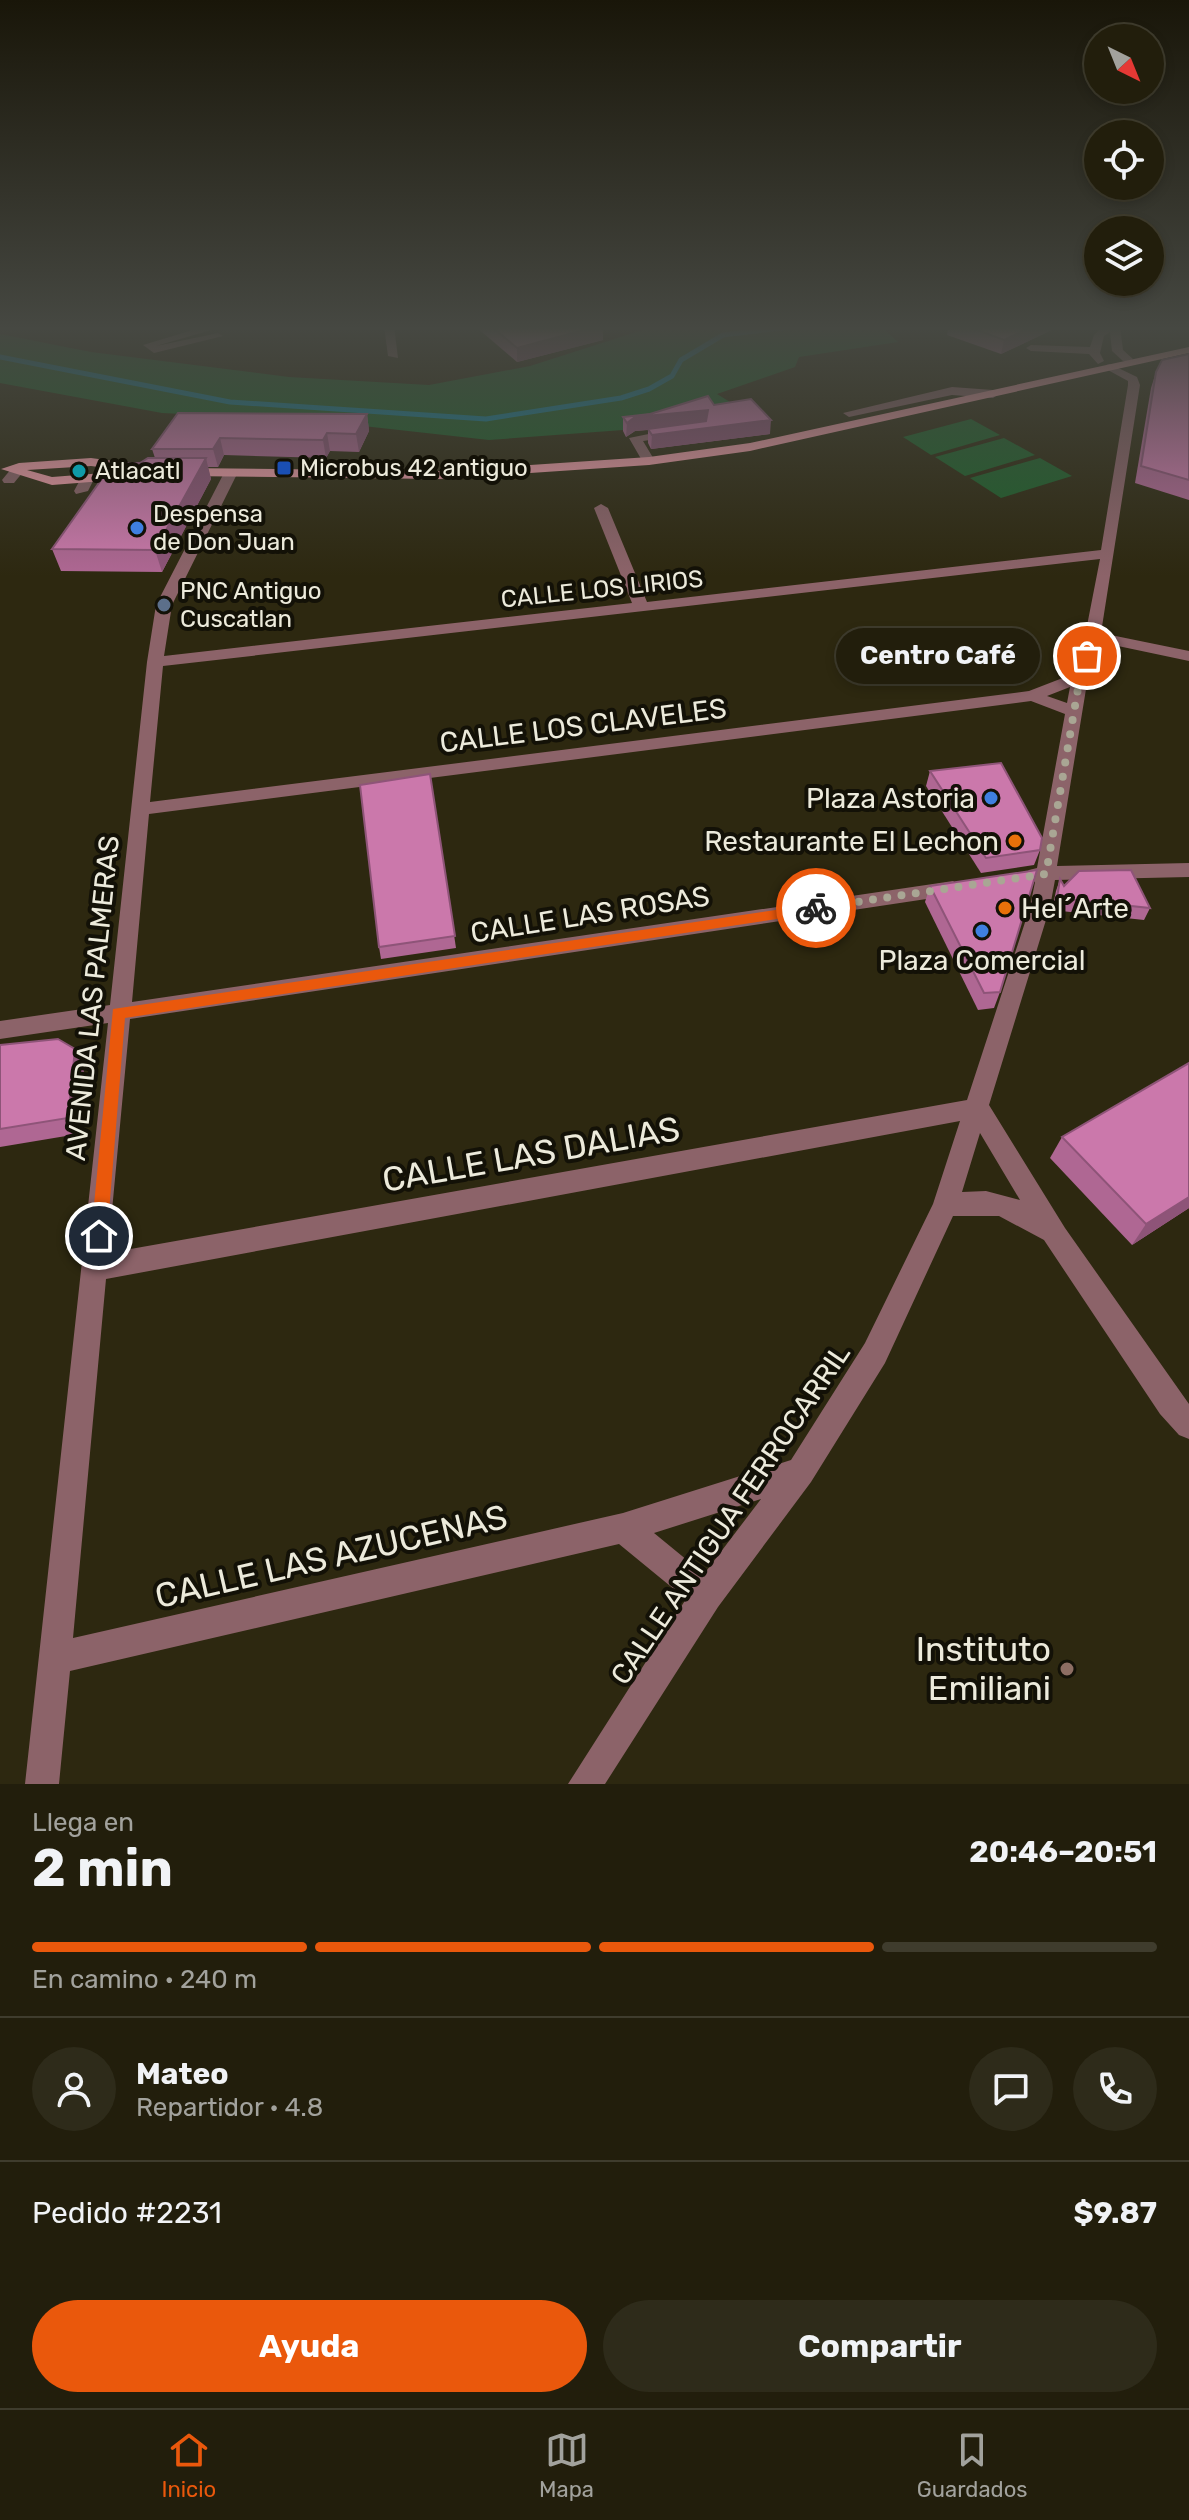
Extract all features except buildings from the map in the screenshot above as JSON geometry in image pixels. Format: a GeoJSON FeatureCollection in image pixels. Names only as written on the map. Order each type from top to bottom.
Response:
{"type":"FeatureCollection","features":[{"type":"Feature","properties":{"kind":"main road"},"geometry":{"type":"LineString","coordinates":[[170,472],[455,474],[649,461],[750,447],[923,409]]}},
{"type":"Feature","properties":{"kind":"main road"},"geometry":{"type":"LineString","coordinates":[[52,481],[48,476],[50,471],[66,462]]}},
{"type":"Feature","properties":{"kind":"main road"},"geometry":{"type":"LineString","coordinates":[[66,462],[103,463],[154,472],[84,486],[8,472],[66,462]]}},
{"type":"Feature","properties":{"kind":"main road"},"geometry":{"type":"LineString","coordinates":[[84,486],[101,472],[103,463]]}},
{"type":"Feature","properties":{"kind":"street"},"geometry":{"type":"LineString","coordinates":[[849,413],[867,409]]}},
{"type":"Feature","properties":{"kind":"street","name":"CALLE ANTIGUA FERROCARRIL"},"geometry":{"type":"LineString","coordinates":[[585,1784],[707,1596],[801,1472],[875,1353],[945,1206],[1040,907],[1080,677],[1093,636],[1106,566],[1129,409]]}},
{"type":"Feature","properties":{"kind":"street"},"geometry":{"type":"LineString","coordinates":[[649,461],[635,438],[688,431]]}},
{"type":"Feature","properties":{"kind":"street","name":"AVENIDA LAS PALMERAS"},"geometry":{"type":"LineString","coordinates":[[42,1784],[155,662],[164,605],[231,472]]}},
{"type":"Feature","properties":{"kind":"street"},"geometry":{"type":"LineString","coordinates":[[601,508],[642,609]]}},
{"type":"Feature","properties":{"kind":"street","name":"CALLE LOS LIRIOS"},"geometry":{"type":"LineString","coordinates":[[1053,561],[1106,566]]}},
{"type":"Feature","properties":{"kind":"street","name":"CALLE LOS LIRIOS"},"geometry":{"type":"LineString","coordinates":[[155,662],[1053,561],[1106,566]]}},
{"type":"Feature","properties":{"kind":"street"},"geometry":{"type":"LineString","coordinates":[[1093,636],[1189,656]]}},
{"type":"Feature","properties":{"kind":"street","name":"CALLE LOS CLAVELES"},"geometry":{"type":"LineString","coordinates":[[141,809],[1032,696],[1080,677]]}},
{"type":"Feature","properties":{"kind":"street","name":"CALLE LOS CLAVELES"},"geometry":{"type":"LineString","coordinates":[[1032,696],[1076,712]]}},
{"type":"Feature","properties":{"kind":"street"},"geometry":{"type":"LineString","coordinates":[[1015,879],[1046,874],[1189,870]]}},
{"type":"Feature","properties":{"kind":"street","name":"CALLE LAS ROSAS"},"geometry":{"type":"LineString","coordinates":[[0,1030],[967,886]]}},
{"type":"Feature","properties":{"kind":"street"},"geometry":{"type":"LineString","coordinates":[[978,1108],[1056,1236],[1170,1404],[1189,1425]]}},
{"type":"Feature","properties":{"kind":"street","name":"CALLE LAS DALIAS"},"geometry":{"type":"LineString","coordinates":[[96,1268],[978,1108]]}},
{"type":"Feature","properties":{"kind":"street"},"geometry":{"type":"LineString","coordinates":[[945,1206],[967,1201],[1010,1206],[1035,1219],[1056,1236]]}},
{"type":"Feature","properties":{"kind":"street","name":"CALLE LAS AZUCENAS"},"geometry":{"type":"LineString","coordinates":[[55,1658],[623,1528],[801,1472]]}},
{"type":"Feature","properties":{"kind":"street"},"geometry":{"type":"LineString","coordinates":[[623,1528],[707,1596]]}},
{"type":"Feature","properties":{"kind":"green space"},"geometry":{"type":"Polygon","coordinates":[[[142,409],[708,409],[650,428],[489,440],[309,420],[162,413],[142,409]]]}},
{"type":"Feature","properties":{"kind":"green space"},"geometry":{"type":"Polygon","coordinates":[[[971,419],[1000,435],[931,455],[903,437],[971,419]]]}},
{"type":"Feature","properties":{"kind":"green space"},"geometry":{"type":"Polygon","coordinates":[[[1004,438],[1035,455],[965,476],[935,457],[1004,438]]]}},
{"type":"Feature","properties":{"kind":"green space"},"geometry":{"type":"Polygon","coordinates":[[[1040,458],[1072,476],[1001,498],[970,478],[1040,458]]]}},
{"type":"Feature","properties":{"kind":"waterway"},"geometry":{"type":"LineString","coordinates":[[339,409],[486,419],[549,409]]}},
{"type":"Feature","properties":{"kind":"way so far"},"geometry":{"type":"LineString","coordinates":[[816,908],[1046,874],[1080,677],[1087,656]]}},
{"type":"Feature","properties":{"kind":"place","name":"Microbus 42 antiguo"},"geometry":{"type":"Point","coordinates":[284,468]}},
{"type":"Feature","properties":{"kind":"place","name":"Atlacatl"},"geometry":{"type":"Point","coordinates":[79,471]}},
{"type":"Feature","properties":{"kind":"place","name":"Despensa de Don Juan"},"geometry":{"type":"Point","coordinates":[137,528]}},
{"type":"Feature","properties":{"kind":"place","name":"PNC Antiguo Cuscatlan"},"geometry":{"type":"Point","coordinates":[164,605]}},
{"type":"Feature","properties":{"kind":"place","name":"Centro Café"},"geometry":{"type":"Point","coordinates":[1087,656]}},
{"type":"Feature","properties":{"kind":"place","name":"Plaza Astoria"},"geometry":{"type":"Point","coordinates":[991,798]}},
{"type":"Feature","properties":{"kind":"place","name":"Restaurante El Lechon"},"geometry":{"type":"Point","coordinates":[1015,841]}},
{"type":"Feature","properties":{"kind":"place","name":"Hel´Arte"},"geometry":{"type":"Point","coordinates":[1005,908]}},
{"type":"Feature","properties":{"kind":"place","name":"Plaza Comercial"},"geometry":{"type":"Point","coordinates":[982,931]}},
{"type":"Feature","properties":{"kind":"place","name":"Instituto Emiliani"},"geometry":{"type":"Point","coordinates":[1067,1669]}},
{"type":"Feature","properties":{"kind":"route"},"geometry":{"type":"LineString","coordinates":[[99,1236],[118,1013],[816,908]]}}]}
